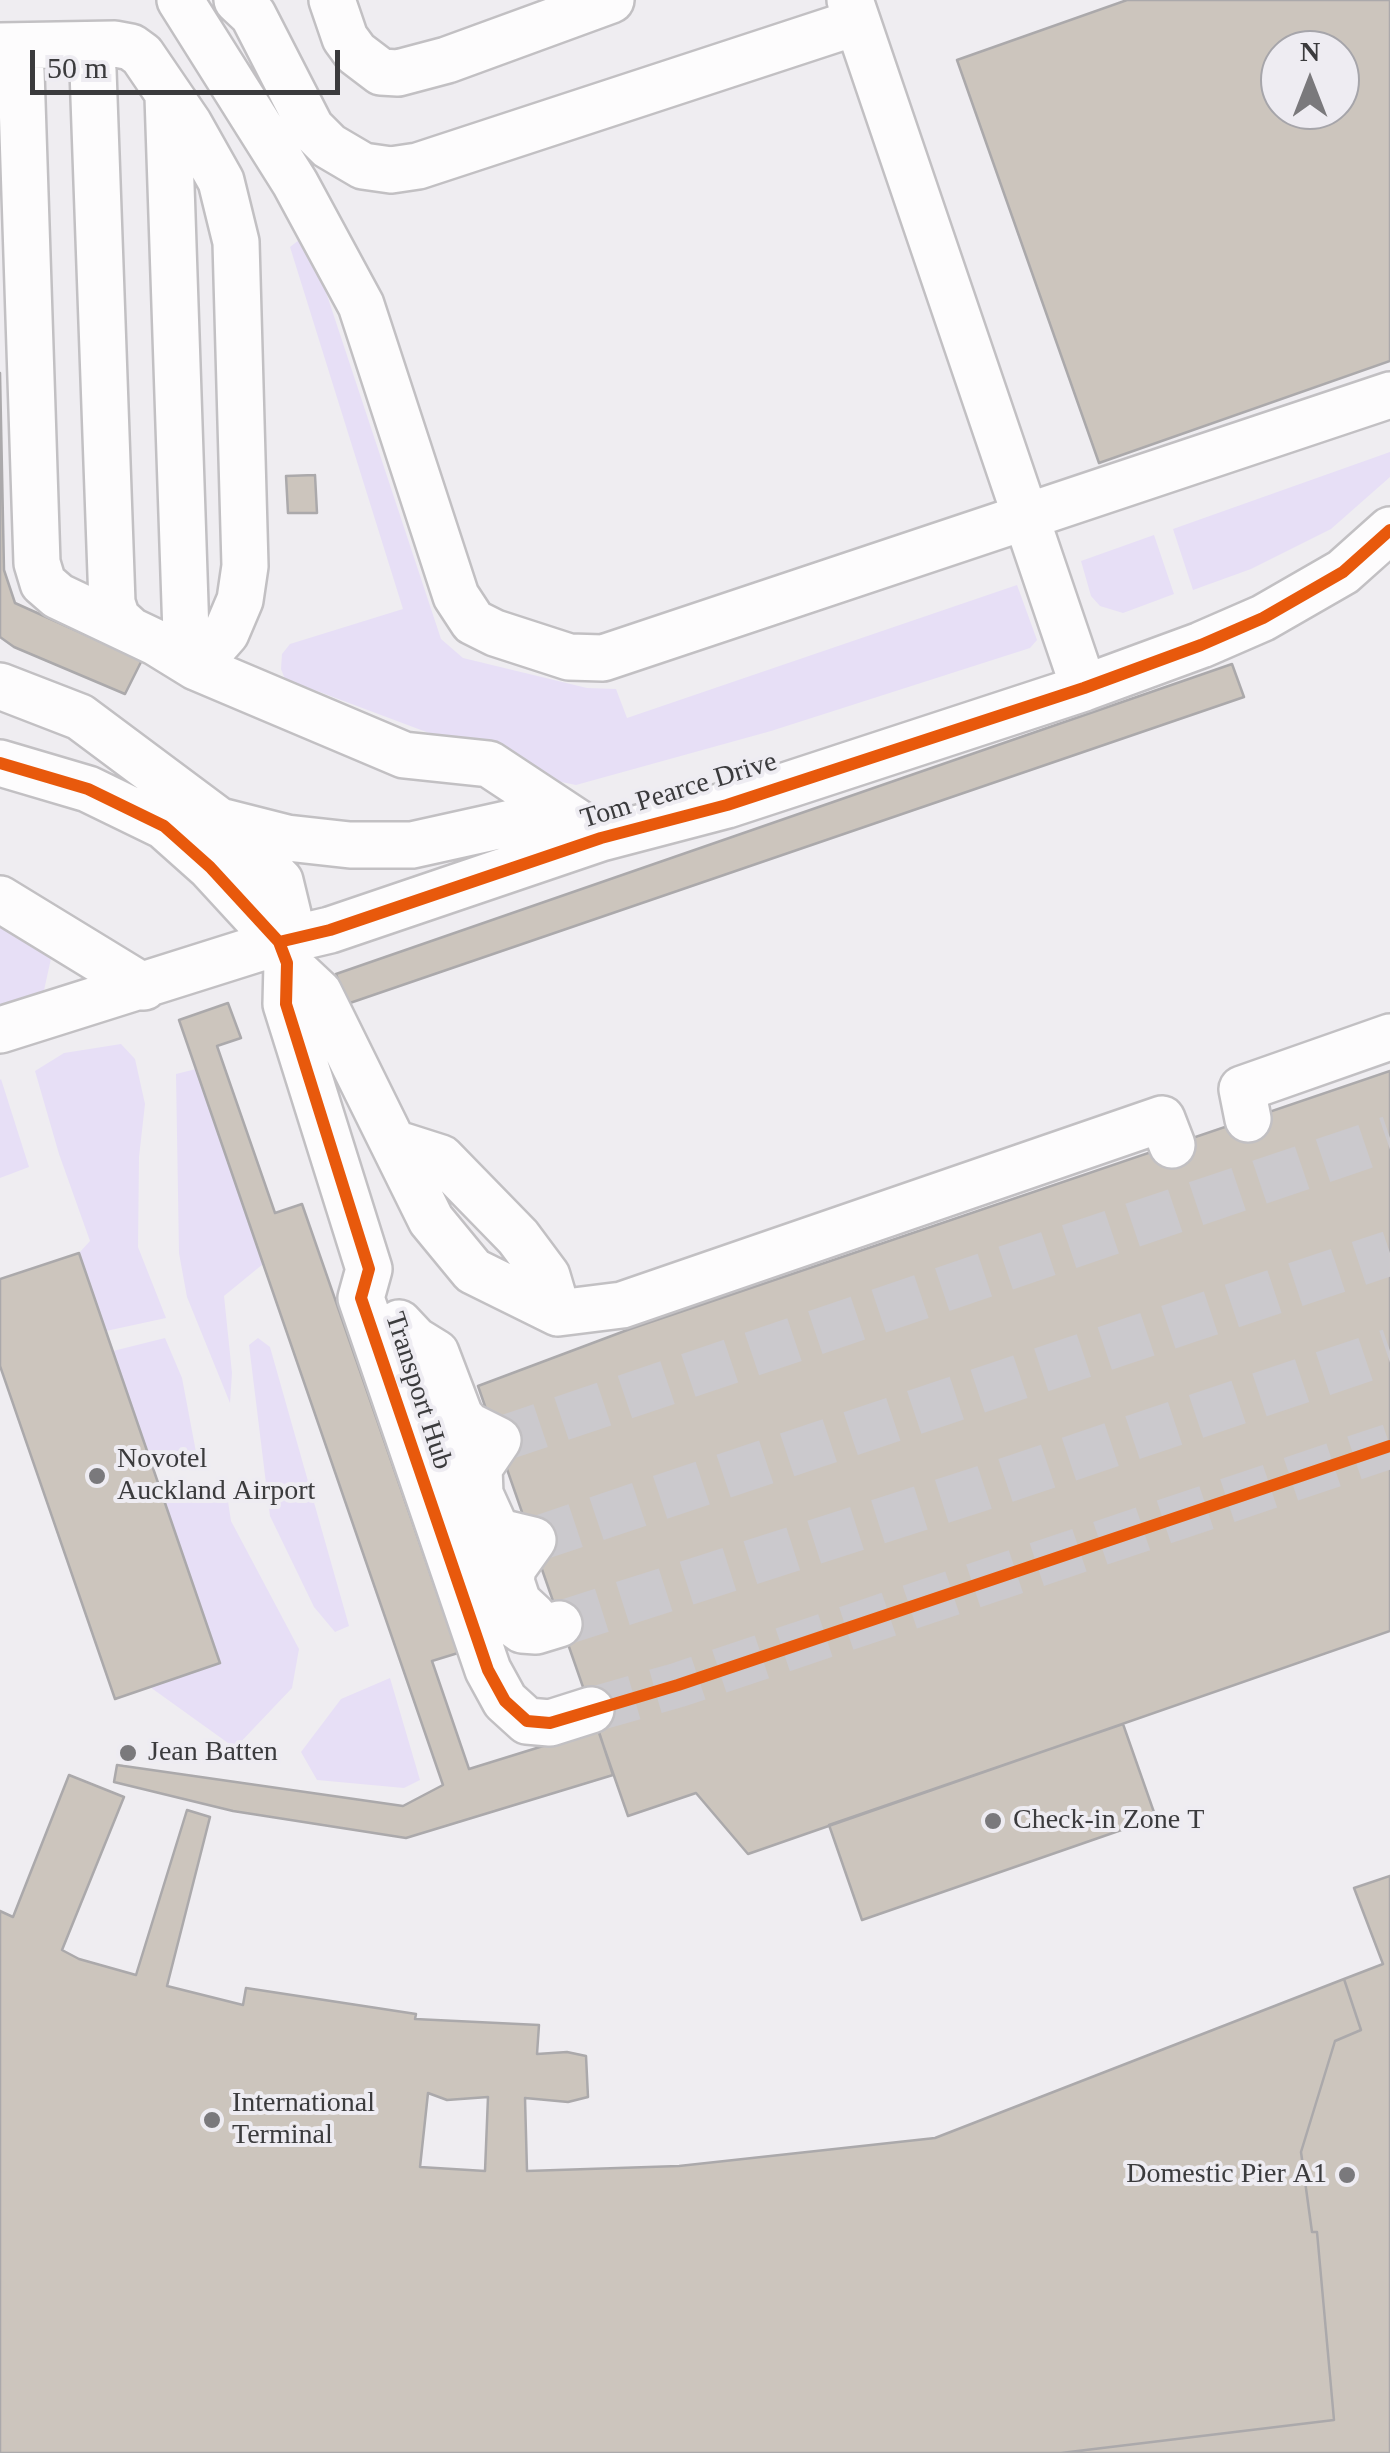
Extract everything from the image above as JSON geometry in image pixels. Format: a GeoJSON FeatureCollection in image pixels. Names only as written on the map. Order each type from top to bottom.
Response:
{"type":"FeatureCollection","features":[{"type":"Feature","properties":{"kind":"street"},"geometry":{"type":"LineString","coordinates":[[180,0],[295,184],[361,305],[456,596],[472,622],[494,634],[569,657],[603,658],[1390,395]]}},
{"type":"Feature","properties":{"kind":"street"},"geometry":{"type":"LineString","coordinates":[[332,0],[345,38],[356,53],[380,72],[398,73],[447,60],[611,0]]}},
{"type":"Feature","properties":{"kind":"street"},"geometry":{"type":"LineString","coordinates":[[248,4],[311,128],[329,146],[363,166],[391,170],[418,166],[854,11],[1084,688]]}},
{"type":"Feature","properties":{"kind":"street"},"geometry":{"type":"LineString","coordinates":[[66,44],[87,56],[94,70],[112,603],[116,618],[129,629]]}},
{"type":"Feature","properties":{"kind":"street"},"geometry":{"type":"LineString","coordinates":[[0,47],[132,47],[168,93],[221,181],[236,242],[246,566],[240,600],[226,633],[196,667]]}},
{"type":"Feature","properties":{"kind":"street"},"geometry":{"type":"LineString","coordinates":[[0,47],[14,56],[21,72],[39,574],[49,590],[196,667],[404,755],[489,764],[601,838]]}},
{"type":"Feature","properties":{"kind":"street"},"geometry":{"type":"LineString","coordinates":[[168,93],[186,634],[196,667]]}},
{"type":"Feature","properties":{"kind":"street","name":"Tom Pearce Drive"},"geometry":{"type":"LineString","coordinates":[[0,1030],[144,986],[283,952],[348,924],[601,838],[726,805],[1084,688],[1263,618],[1343,572],[1390,530]]}},
{"type":"Feature","properties":{"kind":"street"},"geometry":{"type":"LineString","coordinates":[[0,686],[80,716],[218,820],[280,881],[288,914],[283,952]]}},
{"type":"Feature","properties":{"kind":"street"},"geometry":{"type":"LineString","coordinates":[[0,763],[88,790],[164,826],[210,867],[319,994],[431,1220],[472,1271],[558,1313],[622,1306],[1162,1118],[1172,1145]]}},
{"type":"Feature","properties":{"kind":"street"},"geometry":{"type":"LineString","coordinates":[[218,820],[287,838],[350,845],[412,845],[561,812]]}},
{"type":"Feature","properties":{"kind":"street"},"geometry":{"type":"LineString","coordinates":[[0,898],[144,986]]}},
{"type":"Feature","properties":{"kind":"street","name":"Transport Hub"},"geometry":{"type":"LineString","coordinates":[[283,952],[286,1004],[369,1269],[361,1298],[488,1670],[505,1701],[526,1721],[550,1723],[591,1710]]}},
{"type":"Feature","properties":{"kind":"street"},"geometry":{"type":"LineString","coordinates":[[1248,1118],[1242,1089],[1390,1037]]}},
{"type":"Feature","properties":{"kind":"street"},"geometry":{"type":"LineString","coordinates":[[369,1269],[387,1289],[494,1593],[508,1620],[522,1630],[536,1631],[559,1624],[530,1614],[513,1591],[513,1568],[532,1540],[494,1527],[480,1494],[478,1468],[498,1440],[468,1425],[460,1416],[436,1353],[415,1340],[399,1322]]}},
{"type":"Feature","properties":{"kind":"shaded area"},"geometry":{"type":"Polygon","coordinates":[[[299,240],[323,283],[441,639],[463,658],[587,688],[616,689],[627,718],[1017,585],[1037,640],[1030,648],[771,731],[576,785],[285,679],[282,654],[290,644],[403,609],[290,247],[299,240]]]}},
{"type":"Feature","properties":{"kind":"shaded area"},"geometry":{"type":"Polygon","coordinates":[[[1390,452],[1390,477],[1331,529],[1251,569],[1193,590],[1173,529],[1390,452]]]}},
{"type":"Feature","properties":{"kind":"shaded area"},"geometry":{"type":"Polygon","coordinates":[[[1154,535],[1174,594],[1123,613],[1100,606],[1091,596],[1081,561],[1154,535]]]}},
{"type":"Feature","properties":{"kind":"shaded area"},"geometry":{"type":"Polygon","coordinates":[[[0,917],[52,954],[41,1004],[0,1017],[0,917]]]}},
{"type":"Feature","properties":{"kind":"shaded area"},"geometry":{"type":"Polygon","coordinates":[[[121,1044],[135,1059],[145,1104],[139,1157],[138,1247],[166,1318],[106,1331],[79,1253],[90,1241],[35,1071],[64,1053],[121,1044]]]}},
{"type":"Feature","properties":{"kind":"shaded area"},"geometry":{"type":"Polygon","coordinates":[[[196,1069],[263,1264],[224,1296],[232,1373],[230,1403],[187,1297],[179,1253],[176,1074],[196,1069]]]}},
{"type":"Feature","properties":{"kind":"shaded area"},"geometry":{"type":"Polygon","coordinates":[[[0,1080],[29,1167],[0,1178],[0,1080]]]}},
{"type":"Feature","properties":{"kind":"shaded area"},"geometry":{"type":"Polygon","coordinates":[[[165,1338],[182,1378],[196,1452],[153,1470],[113,1351],[165,1338]]]}},
{"type":"Feature","properties":{"kind":"shaded area"},"geometry":{"type":"Polygon","coordinates":[[[258,1338],[270,1347],[349,1626],[335,1632],[314,1607],[270,1516],[249,1345],[258,1338]]]}},
{"type":"Feature","properties":{"kind":"shaded area"},"geometry":{"type":"Polygon","coordinates":[[[199,1482],[227,1495],[231,1521],[299,1649],[292,1688],[235,1748],[150,1687],[220,1663],[161,1492],[199,1482]]]}},
{"type":"Feature","properties":{"kind":"shaded area"},"geometry":{"type":"Polygon","coordinates":[[[390,1678],[420,1780],[404,1788],[317,1780],[301,1752],[341,1699],[390,1678]]]}},
{"type":"Feature","properties":{"kind":"building"},"geometry":{"type":"Polygon","coordinates":[[[1127,0],[1390,0],[1390,361],[1099,463],[957,60],[1127,0]]]}},
{"type":"Feature","properties":{"kind":"building"},"geometry":{"type":"Polygon","coordinates":[[[0,373],[4,570],[15,603],[142,660],[125,694],[14,647],[0,637],[0,373]]]}},
{"type":"Feature","properties":{"kind":"building"},"geometry":{"type":"Polygon","coordinates":[[[315,475],[317,513],[288,513],[286,476],[315,475]]]}},
{"type":"Feature","properties":{"kind":"building"},"geometry":{"type":"Polygon","coordinates":[[[1232,664],[1244,697],[347,1004],[336,974],[1232,664]]]}},
{"type":"Feature","properties":{"kind":"building"},"geometry":{"type":"Polygon","coordinates":[[[228,1003],[241,1038],[217,1046],[275,1213],[302,1204],[458,1653],[432,1661],[469,1769],[598,1729],[613,1775],[406,1838],[233,1811],[114,1782],[117,1765],[403,1806],[443,1785],[179,1020],[228,1003]]]}},
{"type":"Feature","properties":{"kind":"building"},"geometry":{"type":"Polygon","coordinates":[[[1390,1071],[1390,1631],[748,1854],[696,1793],[628,1816],[478,1386],[630,1329],[1390,1071]]]}},
{"type":"Feature","properties":{"kind":"building","name":"Novotel Auckland Airport"},"geometry":{"type":"Polygon","coordinates":[[[79,1253],[220,1663],[115,1699],[0,1366],[0,1279],[79,1253]]]}},
{"type":"Feature","properties":{"kind":"building","name":"Check-in Zone T"},"geometry":{"type":"Polygon","coordinates":[[[1123,1724],[1156,1818],[862,1920],[829,1825],[1123,1724]]]}},
{"type":"Feature","properties":{"kind":"building","name":"International Terminal"},"geometry":{"type":"Polygon","coordinates":[[[69,1775],[124,1797],[62,1950],[79,1959],[136,1975],[187,1810],[210,1817],[167,1986],[243,2005],[246,1988],[416,2014],[415,2019],[539,2025],[537,2054],[567,2052],[586,2056],[588,2097],[568,2102],[525,2098],[527,2171],[679,2166],[935,2138],[1344,1979],[1361,2030],[1335,2041],[1301,2152],[1312,2232],[1317,2232],[1334,2420],[1061,2453],[0,2453],[0,1911],[13,1917],[69,1775]],[[428,2093],[420,2167],[485,2171],[488,2097],[447,2100],[428,2093]]]}},
{"type":"Feature","properties":{"kind":"building","name":"Domestic Pier A1"},"geometry":{"type":"Polygon","coordinates":[[[1390,1876],[1390,2453],[1061,2453],[1334,2420],[1317,2232],[1312,2232],[1301,2152],[1335,2041],[1361,2030],[1344,1979],[1383,1964],[1354,1888],[1390,1876]]]}},
{"type":"Feature","properties":{"kind":"tunnel"},"geometry":{"type":"LineString","coordinates":[[498,1440],[1390,1138]]}},
{"type":"Feature","properties":{"kind":"tunnel"},"geometry":{"type":"LineString","coordinates":[[533,1540],[1390,1253]]}},
{"type":"Feature","properties":{"kind":"tunnel"},"geometry":{"type":"LineString","coordinates":[[559,1624],[980,1489],[1390,1351]]}},
{"type":"Feature","properties":{"kind":"tunnel"},"geometry":{"type":"LineString","coordinates":[[591,1710],[678,1685],[1390,1446]]}},
{"type":"Feature","properties":{"kind":"cycle path"},"geometry":{"type":"LineString","coordinates":[[279,942],[330,930],[601,838],[727,805],[1084,688],[1201,645],[1263,618],[1343,572],[1390,530]]}},
{"type":"Feature","properties":{"kind":"cycle path"},"geometry":{"type":"LineString","coordinates":[[0,763],[88,789],[164,826],[210,867],[279,942],[287,963],[286,1004],[369,1269],[361,1298],[488,1670],[505,1701],[527,1721],[550,1723],[678,1685],[1390,1446]]}},
{"type":"Feature","properties":{"kind":"place","name":"Novotel Auckland Airport"},"geometry":{"type":"Point","coordinates":[97,1476]}},
{"type":"Feature","properties":{"kind":"place","name":"Jean Batten"},"geometry":{"type":"Point","coordinates":[128,1753]}},
{"type":"Feature","properties":{"kind":"place","name":"Check-in Zone T"},"geometry":{"type":"Point","coordinates":[993,1821]}},
{"type":"Feature","properties":{"kind":"place","name":"International Terminal"},"geometry":{"type":"Point","coordinates":[212,2120]}},
{"type":"Feature","properties":{"kind":"place","name":"Domestic Pier A1"},"geometry":{"type":"Point","coordinates":[1347,2175]}}]}
